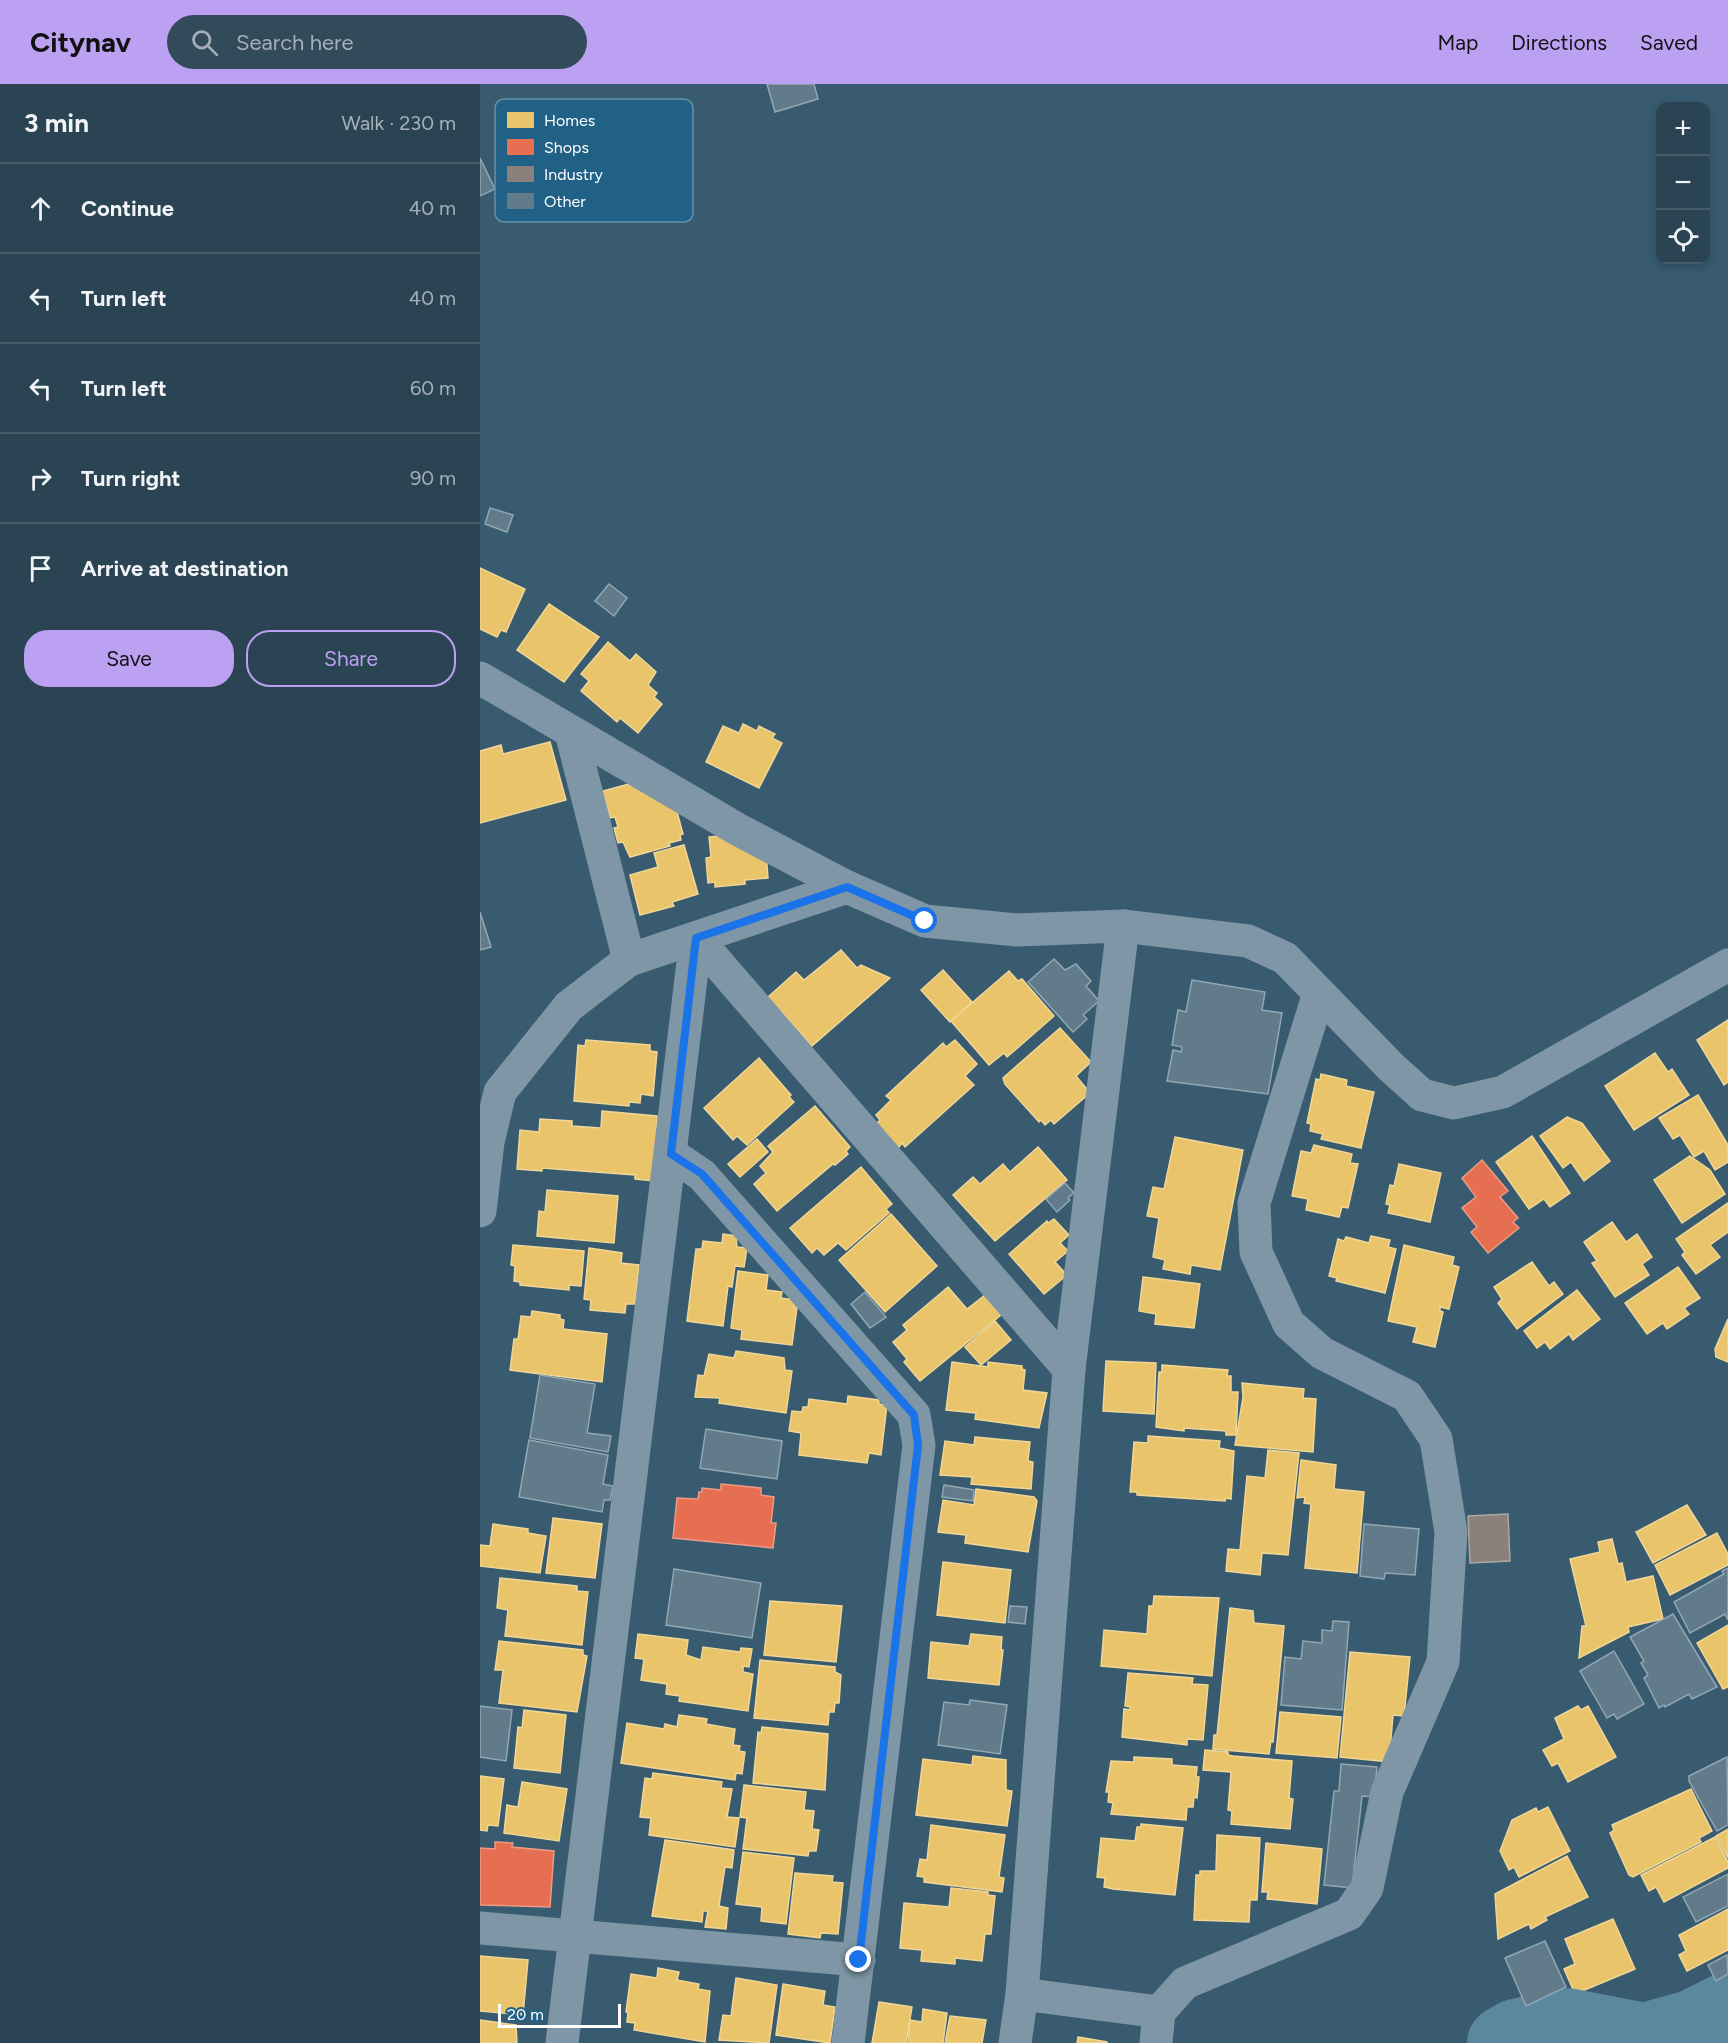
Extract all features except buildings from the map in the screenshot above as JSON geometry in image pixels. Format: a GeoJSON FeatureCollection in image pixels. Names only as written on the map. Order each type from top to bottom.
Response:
{"type":"FeatureCollection","features":[{"type":"Feature","properties":{"kind":"street"},"geometry":{"type":"LineString","coordinates":[[480,678],[737,829],[847,887],[925,921],[1017,930],[1123,926],[1248,941],[1285,958],[1391,1067],[1422,1095],[1454,1103],[1503,1092],[1728,965]]}},
{"type":"Feature","properties":{"kind":"street"},"geometry":{"type":"LineString","coordinates":[[571,732],[629,960]]}},
{"type":"Feature","properties":{"kind":"street"},"geometry":{"type":"LineString","coordinates":[[480,1211],[488,1143],[490,1092],[568,1006],[629,960],[847,887]]}},
{"type":"Feature","properties":{"kind":"street"},"geometry":{"type":"LineString","coordinates":[[1015,2043],[1022,1994],[1069,1369],[1123,926]]}},
{"type":"Feature","properties":{"kind":"street"},"geometry":{"type":"LineString","coordinates":[[562,2043],[696,938]]}},
{"type":"Feature","properties":{"kind":"street"},"geometry":{"type":"LineString","coordinates":[[696,938],[1069,1369]]}},
{"type":"Feature","properties":{"kind":"street"},"geometry":{"type":"LineString","coordinates":[[1022,1994],[1157,2027],[1185,1983],[1349,1914],[1367,1888],[1387,1792],[1443,1662],[1450,1532],[1436,1439],[1407,1396],[1322,1353],[1289,1324],[1256,1252],[1254,1203],[1319,993]]}},
{"type":"Feature","properties":{"kind":"street"},"geometry":{"type":"LineString","coordinates":[[671,1154],[702,1174],[914,1415],[918,1445],[848,2043]]}},
{"type":"Feature","properties":{"kind":"street"},"geometry":{"type":"LineString","coordinates":[[480,1928],[859,1960]]}},
{"type":"Feature","properties":{"kind":"waterway"},"geometry":{"type":"LineString","coordinates":[[1504,2043],[1516,2036],[1567,2025],[1645,2040],[1692,2027],[1728,2009]]}},
{"type":"Feature","properties":{"kind":"route"},"geometry":{"type":"LineString","coordinates":[[859,1960],[918,1445],[914,1415],[702,1174],[671,1154],[696,938],[847,887],[925,921]]}}]}
